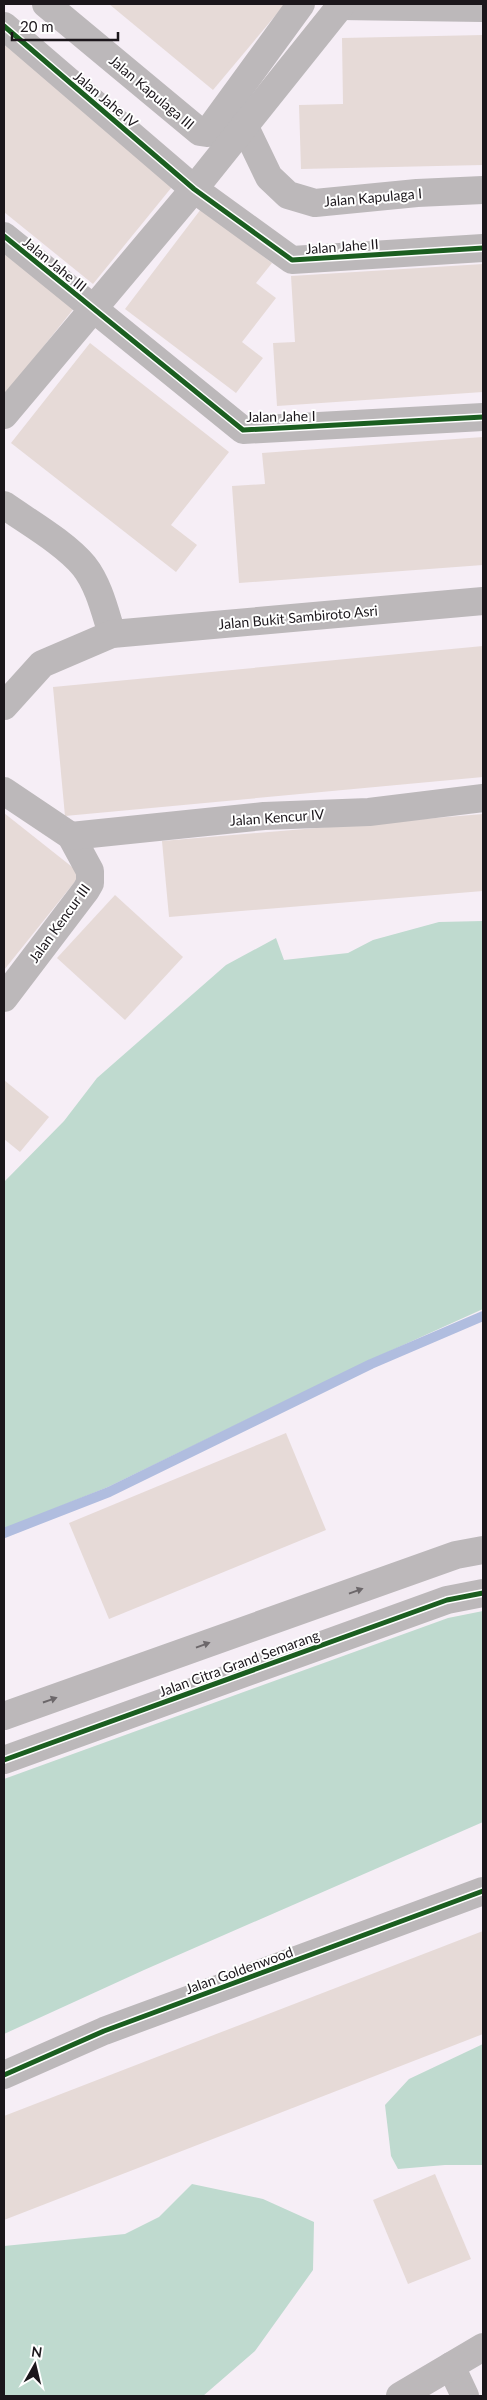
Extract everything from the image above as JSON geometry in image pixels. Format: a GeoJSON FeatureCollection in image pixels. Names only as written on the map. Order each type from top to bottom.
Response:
{"type":"FeatureCollection","features":[{"type":"Feature","properties":{"kind":"street","name":"Jalan Kapulaga III"},"geometry":{"type":"LineString","coordinates":[[46,4],[200,132],[207,133],[301,4]]}},
{"type":"Feature","properties":{"kind":"street"},"geometry":{"type":"LineString","coordinates":[[4,415],[194,189],[340,5],[483,8]]}},
{"type":"Feature","properties":{"kind":"street","name":"Jalan Jahe IV"},"geometry":{"type":"LineString","coordinates":[[4,26],[194,189]]}},
{"type":"Feature","properties":{"kind":"street","name":"Jalan Kapulaga I"},"geometry":{"type":"LineString","coordinates":[[244,125],[269,177],[288,196],[315,203],[417,193],[483,190]]}},
{"type":"Feature","properties":{"kind":"street","name":"Jalan Jahe II"},"geometry":{"type":"LineString","coordinates":[[194,189],[292,260],[483,248]]}},
{"type":"Feature","properties":{"kind":"street","name":"Jalan Jahe III"},"geometry":{"type":"LineString","coordinates":[[4,236],[92,308]]}},
{"type":"Feature","properties":{"kind":"street","name":"Jalan Jahe I"},"geometry":{"type":"LineString","coordinates":[[92,308],[242,430],[483,417]]}},
{"type":"Feature","properties":{"kind":"street"},"geometry":{"type":"LineString","coordinates":[[4,505],[63,547],[84,566],[97,589],[112,634]]}},
{"type":"Feature","properties":{"kind":"street","name":"Jalan Bukit Sambiroto Asri"},"geometry":{"type":"LineString","coordinates":[[4,706],[42,664],[112,634],[483,600]]}},
{"type":"Feature","properties":{"kind":"street","name":"Jalan Kencur III"},"geometry":{"type":"LineString","coordinates":[[4,791],[71,836],[90,871],[90,883],[4,998]]}},
{"type":"Feature","properties":{"kind":"street","name":"Jalan Kencur IV"},"geometry":{"type":"LineString","coordinates":[[71,836],[264,816],[369,812],[483,798]]}},
{"type":"Feature","properties":{"kind":"street","name":"Jalan Citra Grand Semarang"},"geometry":{"type":"LineString","coordinates":[[4,1716],[456,1555],[483,1550]]}},
{"type":"Feature","properties":{"kind":"street","name":"Jalan Citra Grand Semarang"},"geometry":{"type":"LineString","coordinates":[[4,1760],[447,1600],[483,1593]]}},
{"type":"Feature","properties":{"kind":"street","name":"Jalan Goldenwood"},"geometry":{"type":"LineString","coordinates":[[4,2075],[104,2031],[483,1891]]}},
{"type":"Feature","properties":{"kind":"street"},"geometry":{"type":"LineString","coordinates":[[400,2396],[483,2347]]}},
{"type":"Feature","properties":{"kind":"street"},"geometry":{"type":"LineString","coordinates":[[451,2366],[465,2396]]}},
{"type":"Feature","properties":{"kind":"green space"},"geometry":{"type":"Polygon","coordinates":[[[483,921],[483,1309],[368,1361],[108,1487],[4,1529],[4,1182],[64,1121],[97,1078],[226,965],[276,938],[284,960],[348,953],[373,940],[439,922],[483,921]]]}},
{"type":"Feature","properties":{"kind":"green space"},"geometry":{"type":"Polygon","coordinates":[[[483,1611],[483,1822],[144,1970],[4,2034],[4,1779],[448,1618],[483,1611]]]}},
{"type":"Feature","properties":{"kind":"green space"},"geometry":{"type":"Polygon","coordinates":[[[483,2044],[483,2165],[445,2165],[398,2169],[391,2156],[385,2105],[409,2079],[483,2044]]]}},
{"type":"Feature","properties":{"kind":"green space"},"geometry":{"type":"Polygon","coordinates":[[[192,2184],[263,2199],[314,2222],[313,2270],[255,2351],[203,2396],[4,2396],[4,2246],[125,2234],[159,2217],[192,2184]]]}},
{"type":"Feature","properties":{"kind":"building"},"geometry":{"type":"Polygon","coordinates":[[[109,4],[285,4],[213,90],[109,4]]]}},
{"type":"Feature","properties":{"kind":"building"},"geometry":{"type":"Polygon","coordinates":[[[4,35],[180,177],[93,284],[4,212],[4,35]]]}},
{"type":"Feature","properties":{"kind":"building"},"geometry":{"type":"Polygon","coordinates":[[[483,35],[483,165],[301,169],[299,105],[343,104],[342,38],[483,35]]]}},
{"type":"Feature","properties":{"kind":"building"},"geometry":{"type":"Polygon","coordinates":[[[201,209],[272,263],[256,283],[276,298],[242,342],[263,358],[236,393],[125,309],[201,209]]]}},
{"type":"Feature","properties":{"kind":"building"},"geometry":{"type":"Polygon","coordinates":[[[4,251],[75,307],[4,396],[4,251]]]}},
{"type":"Feature","properties":{"kind":"building"},"geometry":{"type":"Polygon","coordinates":[[[483,264],[483,392],[277,406],[273,343],[295,342],[291,276],[483,264]]]}},
{"type":"Feature","properties":{"kind":"building"},"geometry":{"type":"Polygon","coordinates":[[[90,343],[229,452],[171,525],[197,545],[176,572],[11,443],[90,343]]]}},
{"type":"Feature","properties":{"kind":"building"},"geometry":{"type":"Polygon","coordinates":[[[483,437],[483,565],[239,583],[232,486],[265,484],[262,453],[483,437]]]}},
{"type":"Feature","properties":{"kind":"building"},"geometry":{"type":"Polygon","coordinates":[[[483,646],[483,777],[65,816],[53,687],[483,646]]]}},
{"type":"Feature","properties":{"kind":"building"},"geometry":{"type":"Polygon","coordinates":[[[4,813],[81,874],[4,970],[4,813]]]}},
{"type":"Feature","properties":{"kind":"building"},"geometry":{"type":"Polygon","coordinates":[[[483,814],[483,891],[169,917],[162,841],[483,814]]]}},
{"type":"Feature","properties":{"kind":"building"},"geometry":{"type":"Polygon","coordinates":[[[115,895],[183,957],[125,1020],[57,958],[115,895]]]}},
{"type":"Feature","properties":{"kind":"building"},"geometry":{"type":"Polygon","coordinates":[[[4,1080],[49,1117],[20,1152],[4,1139],[4,1080]]]}},
{"type":"Feature","properties":{"kind":"building"},"geometry":{"type":"Polygon","coordinates":[[[286,1433],[326,1530],[109,1619],[69,1523],[286,1433]]]}},
{"type":"Feature","properties":{"kind":"building"},"geometry":{"type":"Polygon","coordinates":[[[483,1931],[483,2034],[4,2220],[4,2116],[483,1931]]]}},
{"type":"Feature","properties":{"kind":"building"},"geometry":{"type":"Polygon","coordinates":[[[435,2174],[471,2259],[408,2284],[373,2200],[435,2174]]]}},
{"type":"Feature","properties":{"kind":"waterway"},"geometry":{"type":"LineString","coordinates":[[4,1533],[109,1492],[371,1364],[483,1316]]}},
{"type":"Feature","properties":{"kind":"cycle path"},"geometry":{"type":"LineString","coordinates":[[4,26],[194,189],[292,260],[483,248]]}},
{"type":"Feature","properties":{"kind":"cycle path"},"geometry":{"type":"LineString","coordinates":[[4,236],[243,430],[483,417]]}},
{"type":"Feature","properties":{"kind":"cycle path"},"geometry":{"type":"LineString","coordinates":[[4,1760],[447,1600],[483,1593]]}},
{"type":"Feature","properties":{"kind":"cycle path"},"geometry":{"type":"LineString","coordinates":[[4,2075],[104,2031],[483,1891]]}}]}
